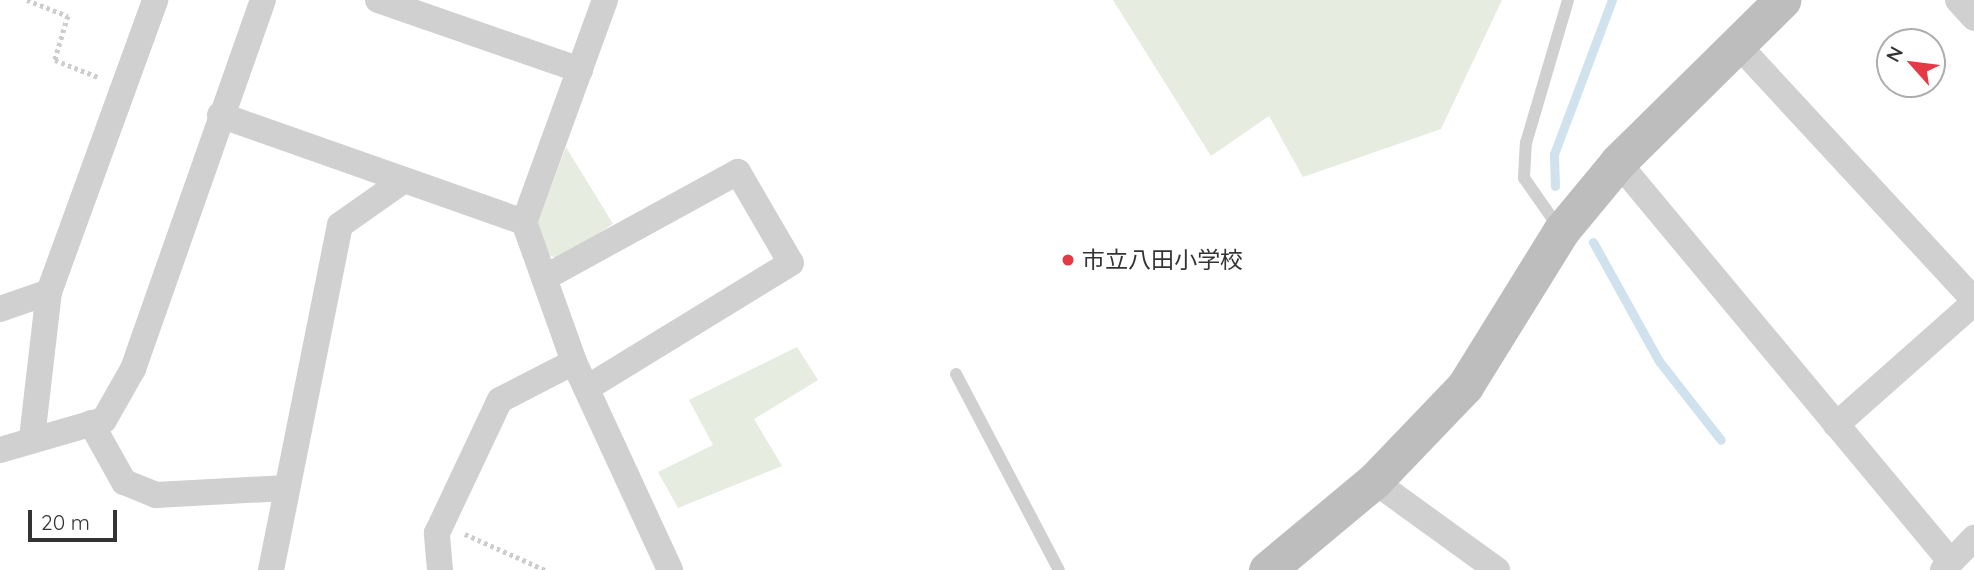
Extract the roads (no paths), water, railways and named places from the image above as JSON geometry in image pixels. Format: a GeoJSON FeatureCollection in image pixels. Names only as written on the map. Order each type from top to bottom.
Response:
{"type":"FeatureCollection","features":[{"type":"Feature","properties":{"kind":"street"},"geometry":{"type":"LineString","coordinates":[[32,438],[49,292],[155,0]]}},
{"type":"Feature","properties":{"kind":"street"},"geometry":{"type":"LineString","coordinates":[[0,450],[32,438],[104,420],[133,369],[220,115],[263,0]]}},
{"type":"Feature","properties":{"kind":"street"},"geometry":{"type":"LineString","coordinates":[[378,0],[580,70]]}},
{"type":"Feature","properties":{"kind":"street"},"geometry":{"type":"LineString","coordinates":[[606,0],[524,222],[574,362],[670,570]]}},
{"type":"Feature","properties":{"kind":"street"},"geometry":{"type":"LineString","coordinates":[[1267,570],[1374,481],[1465,386],[1561,231],[1618,162],[1782,0]]}},
{"type":"Feature","properties":{"kind":"street"},"geometry":{"type":"LineString","coordinates":[[1958,0],[1974,18]]}},
{"type":"Feature","properties":{"kind":"street"},"geometry":{"type":"LineString","coordinates":[[1737,44],[1974,302],[1836,425]]}},
{"type":"Feature","properties":{"kind":"street"},"geometry":{"type":"LineString","coordinates":[[220,115],[524,222]]}},
{"type":"Feature","properties":{"kind":"street"},"geometry":{"type":"LineString","coordinates":[[1618,162],[1836,425],[1947,566],[1974,538]]}},
{"type":"Feature","properties":{"kind":"street"},"geometry":{"type":"LineString","coordinates":[[544,278],[738,172],[791,263],[587,388]]}},
{"type":"Feature","properties":{"kind":"street"},"geometry":{"type":"LineString","coordinates":[[271,570],[341,225],[404,180]]}},
{"type":"Feature","properties":{"kind":"street"},"geometry":{"type":"LineString","coordinates":[[0,309],[49,292]]}},
{"type":"Feature","properties":{"kind":"street"},"geometry":{"type":"LineString","coordinates":[[440,570],[441,525],[500,400],[574,362]]}},
{"type":"Feature","properties":{"kind":"street"},"geometry":{"type":"LineString","coordinates":[[91,424],[124,482],[156,495],[286,488]]}},
{"type":"Feature","properties":{"kind":"street"},"geometry":{"type":"LineString","coordinates":[[1374,481],[1497,570]]}},
{"type":"Feature","properties":{"kind":"lane"},"geometry":{"type":"LineString","coordinates":[[1561,231],[1524,178],[1526,143],[1568,0]]}},
{"type":"Feature","properties":{"kind":"lane"},"geometry":{"type":"LineString","coordinates":[[956,374],[1059,570]]}},
{"type":"Feature","properties":{"kind":"waterway"},"geometry":{"type":"LineString","coordinates":[[1555,186],[1554,154],[1612,0]]}},
{"type":"Feature","properties":{"kind":"waterway"},"geometry":{"type":"LineString","coordinates":[[1593,242],[1659,361],[1721,440]]}},
{"type":"Feature","properties":{"kind":"place","name":"市立八田小学校"},"geometry":{"type":"Point","coordinates":[1068,260]}}]}
